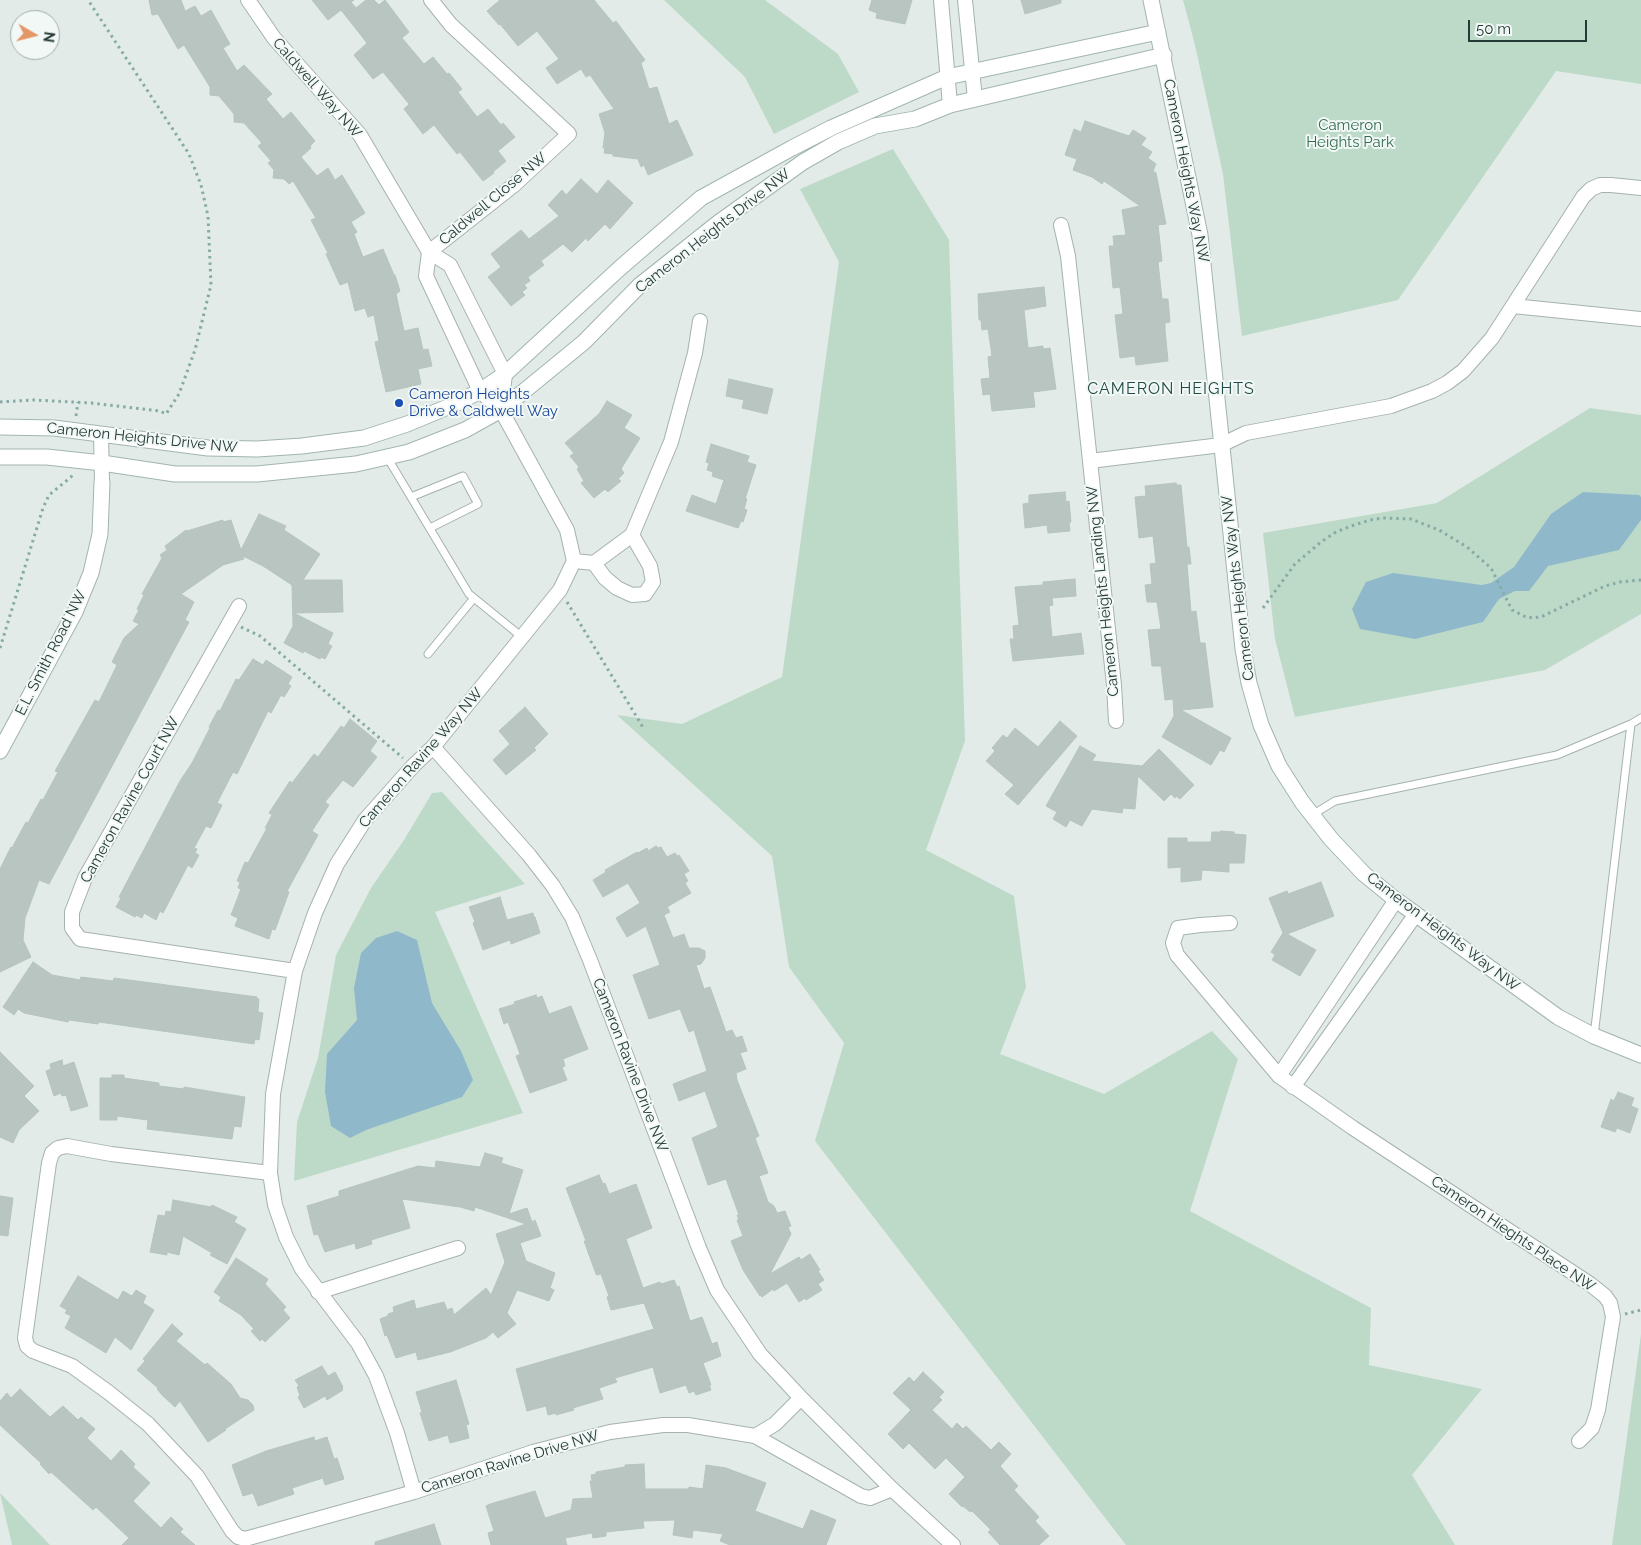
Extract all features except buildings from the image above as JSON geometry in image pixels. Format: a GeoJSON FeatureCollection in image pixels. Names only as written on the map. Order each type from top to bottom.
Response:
{"type":"FeatureCollection","features":[{"type":"Feature","properties":{"kind":"street","name":"Caldwell Way NW"},"geometry":{"type":"LineString","coordinates":[[248,0],[274,38],[360,135],[429,252],[450,265],[505,374]]}},
{"type":"Feature","properties":{"kind":"street","name":"Caldwell Close NW"},"geometry":{"type":"LineString","coordinates":[[431,0],[451,25],[569,134],[514,185],[429,252],[426,276],[480,391],[501,410]]}},
{"type":"Feature","properties":{"kind":"street"},"geometry":{"type":"LineString","coordinates":[[940,0],[950,106]]}},
{"type":"Feature","properties":{"kind":"street"},"geometry":{"type":"LineString","coordinates":[[965,0],[974,99]]}},
{"type":"Feature","properties":{"kind":"street","name":"Cameron Heights Way NW"},"geometry":{"type":"LineString","coordinates":[[1151,0],[1200,235],[1243,649],[1249,684],[1261,725],[1279,766],[1312,815],[1364,874],[1396,900],[1558,1017],[1594,1036],[1641,1055]]}},
{"type":"Feature","properties":{"kind":"street","name":"Cameron Heights Drive NW"},"geometry":{"type":"LineString","coordinates":[[0,427],[14,426],[75,431],[208,448],[257,449],[302,446],[364,438],[415,421],[480,391],[505,374],[620,268],[701,198],[792,148],[874,108],[947,77],[1158,32]]}},
{"type":"Feature","properties":{"kind":"street","name":"Cameron Heights Drive NW"},"geometry":{"type":"LineString","coordinates":[[0,457],[73,460],[175,474],[257,474],[356,464],[409,452],[465,430],[501,410],[584,342],[640,284],[718,223],[803,162],[838,142],[875,126],[916,119],[974,99],[1164,55]]}},
{"type":"Feature","properties":{"kind":"street"},"geometry":{"type":"LineString","coordinates":[[1090,461],[1221,444],[1246,433],[1391,406],[1432,391],[1448,383],[1477,357],[1514,306],[1583,197],[1591,189],[1611,185],[1641,188]]}},
{"type":"Feature","properties":{"kind":"street","name":"Cameron Heights Landing NW"},"geometry":{"type":"LineString","coordinates":[[1061,225],[1068,256],[1114,686],[1116,721]]}},
{"type":"Feature","properties":{"kind":"street"},"geometry":{"type":"LineString","coordinates":[[1514,306],[1641,319]]}},
{"type":"Feature","properties":{"kind":"street"},"geometry":{"type":"LineString","coordinates":[[505,374],[501,410],[567,530],[574,562],[594,563],[632,535],[671,442],[695,354],[700,321]]}},
{"type":"Feature","properties":{"kind":"street","name":"E.L. Smith Road NW"},"geometry":{"type":"LineString","coordinates":[[0,750],[75,612],[91,573],[100,534],[102,434]]}},
{"type":"Feature","properties":{"kind":"street"},"geometry":{"type":"LineString","coordinates":[[594,563],[605,578],[617,588],[632,595],[645,594],[653,582],[650,566],[632,535]]}},
{"type":"Feature","properties":{"kind":"street","name":"Cameron Ravine Way NW"},"geometry":{"type":"LineString","coordinates":[[414,1492],[397,1433],[376,1376],[358,1343],[302,1269],[286,1237],[275,1205],[270,1172],[273,1094],[295,971],[314,913],[337,864],[365,820],[432,747],[560,590],[574,562]]}},
{"type":"Feature","properties":{"kind":"street","name":"Cameron Ravine Court NW"},"geometry":{"type":"LineString","coordinates":[[239,606],[85,878],[72,912],[72,928],[80,939],[295,971]]}},
{"type":"Feature","properties":{"kind":"street","name":"Cameron Ravine Drive NW"},"geometry":{"type":"LineString","coordinates":[[432,747],[529,856],[553,886],[572,917],[699,1248],[717,1290],[760,1354],[801,1398],[892,1488],[954,1545]]}},
{"type":"Feature","properties":{"kind":"street"},"geometry":{"type":"LineString","coordinates":[[1279,1076],[1396,900]]}},
{"type":"Feature","properties":{"kind":"street"},"geometry":{"type":"LineString","coordinates":[[1293,1087],[1416,914]]}},
{"type":"Feature","properties":{"kind":"street","name":"Cameron Hieghts Place NW"},"geometry":{"type":"LineString","coordinates":[[1230,923],[1200,924],[1178,928],[1173,942],[1177,955],[1279,1076],[1605,1296],[1610,1303],[1613,1317],[1598,1410],[1592,1428],[1579,1441]]}},
{"type":"Feature","properties":{"kind":"street","name":"Cameron Ravine Drive NW"},"geometry":{"type":"LineString","coordinates":[[270,1172],[111,1154],[67,1146],[58,1148],[52,1153],[49,1163],[25,1338],[28,1346],[33,1351],[72,1366],[148,1424],[197,1476],[232,1531],[238,1537],[246,1540],[414,1492],[533,1452],[610,1432],[663,1425],[688,1425],[755,1436],[861,1496],[870,1498],[892,1488]]}},
{"type":"Feature","properties":{"kind":"street"},"geometry":{"type":"LineString","coordinates":[[318,1292],[458,1248]]}},
{"type":"Feature","properties":{"kind":"street"},"geometry":{"type":"LineString","coordinates":[[755,1436],[775,1424],[801,1398]]}},
{"type":"Feature","properties":{"kind":"lane"},"geometry":{"type":"LineString","coordinates":[[387,457],[469,594],[522,637]]}},
{"type":"Feature","properties":{"kind":"lane"},"geometry":{"type":"LineString","coordinates":[[411,497],[463,476],[478,504],[430,528]]}},
{"type":"Feature","properties":{"kind":"lane"},"geometry":{"type":"LineString","coordinates":[[428,654],[474,598]]}},
{"type":"Feature","properties":{"kind":"lane"},"geometry":{"type":"LineString","coordinates":[[1312,815],[1335,801],[1557,755],[1641,718]]}},
{"type":"Feature","properties":{"kind":"lane"},"geometry":{"type":"LineString","coordinates":[[1594,1036],[1630,724]]}},
{"type":"Feature","properties":{"kind":"path"},"geometry":{"type":"LineString","coordinates":[[0,402],[34,400],[78,402],[160,411],[166,414],[179,394],[195,350],[211,285],[208,216],[201,185],[189,154],[88,0]]}},
{"type":"Feature","properties":{"kind":"path"},"geometry":{"type":"LineString","coordinates":[[75,431],[78,402]]}},
{"type":"Feature","properties":{"kind":"path"},"geometry":{"type":"LineString","coordinates":[[0,648],[43,508],[49,496],[71,477],[73,460]]}},
{"type":"Feature","properties":{"kind":"path"},"geometry":{"type":"LineString","coordinates":[[1263,608],[1295,564],[1320,542],[1336,532],[1370,520],[1395,517],[1411,519],[1452,536],[1481,558],[1495,575],[1512,610],[1518,614],[1534,618],[1552,612],[1605,586],[1641,580]]}},
{"type":"Feature","properties":{"kind":"path"},"geometry":{"type":"LineString","coordinates":[[560,590],[644,729]]}},
{"type":"Feature","properties":{"kind":"path"},"geometry":{"type":"LineString","coordinates":[[230,622],[260,636],[413,766]]}},
{"type":"Feature","properties":{"kind":"green space"},"geometry":{"type":"Polygon","coordinates":[[[664,0],[765,0],[838,54],[859,92],[774,134],[745,77],[664,0]]]}},
{"type":"Feature","properties":{"kind":"green space","name":"Cameron Heights Park"},"geometry":{"type":"Polygon","coordinates":[[[1183,0],[1641,0],[1641,84],[1556,71],[1398,300],[1242,336],[1223,174],[1195,45],[1183,0]]]}},
{"type":"Feature","properties":{"kind":"green space"},"geometry":{"type":"Polygon","coordinates":[[[893,149],[949,240],[965,741],[926,850],[1014,896],[1026,987],[1000,1054],[1104,1094],[1212,1031],[1238,1059],[1190,1211],[1371,1308],[1369,1365],[1482,1389],[1412,1475],[1455,1545],[1126,1545],[815,1141],[844,1043],[789,967],[772,856],[617,715],[682,724],[782,677],[839,262],[800,189],[893,149]]]}},
{"type":"Feature","properties":{"kind":"green space"},"geometry":{"type":"Polygon","coordinates":[[[1590,408],[1641,415],[1641,614],[1545,670],[1295,717],[1275,639],[1263,533],[1437,503],[1590,408]]]}},
{"type":"Feature","properties":{"kind":"green space"},"geometry":{"type":"Polygon","coordinates":[[[442,792],[525,884],[435,912],[523,1113],[294,1181],[297,1122],[318,1058],[336,955],[371,888],[404,840],[432,793],[442,792]]]}},
{"type":"Feature","properties":{"kind":"green space"},"geometry":{"type":"Polygon","coordinates":[[[1641,1334],[1641,1545],[1612,1545],[1620,1488],[1641,1334]]]}},
{"type":"Feature","properties":{"kind":"green space"},"geometry":{"type":"Polygon","coordinates":[[[0,1493],[50,1545],[12,1545],[0,1493]]]}},
{"type":"Feature","properties":{"kind":"water"},"geometry":{"type":"Polygon","coordinates":[[[1583,492],[1639,495],[1641,497],[1641,520],[1619,550],[1548,566],[1529,591],[1515,591],[1499,599],[1483,622],[1415,639],[1360,629],[1352,609],[1366,582],[1393,573],[1482,585],[1491,583],[1514,567],[1551,514],[1583,492]]]}},
{"type":"Feature","properties":{"kind":"water"},"geometry":{"type":"Polygon","coordinates":[[[397,931],[417,940],[432,1003],[461,1051],[473,1080],[462,1097],[366,1130],[350,1138],[331,1126],[325,1092],[327,1054],[357,1020],[354,988],[361,953],[376,938],[397,931]]]}},
{"type":"Feature","properties":{"kind":"place","name":"Cameron Heights Drive & Caldwell Way"},"geometry":{"type":"Point","coordinates":[399,403]}},
{"type":"Feature","properties":{"kind":"district","name":"CAMERON HEIGHTS"},"geometry":{"type":"Point","coordinates":[1171,389]}}]}
